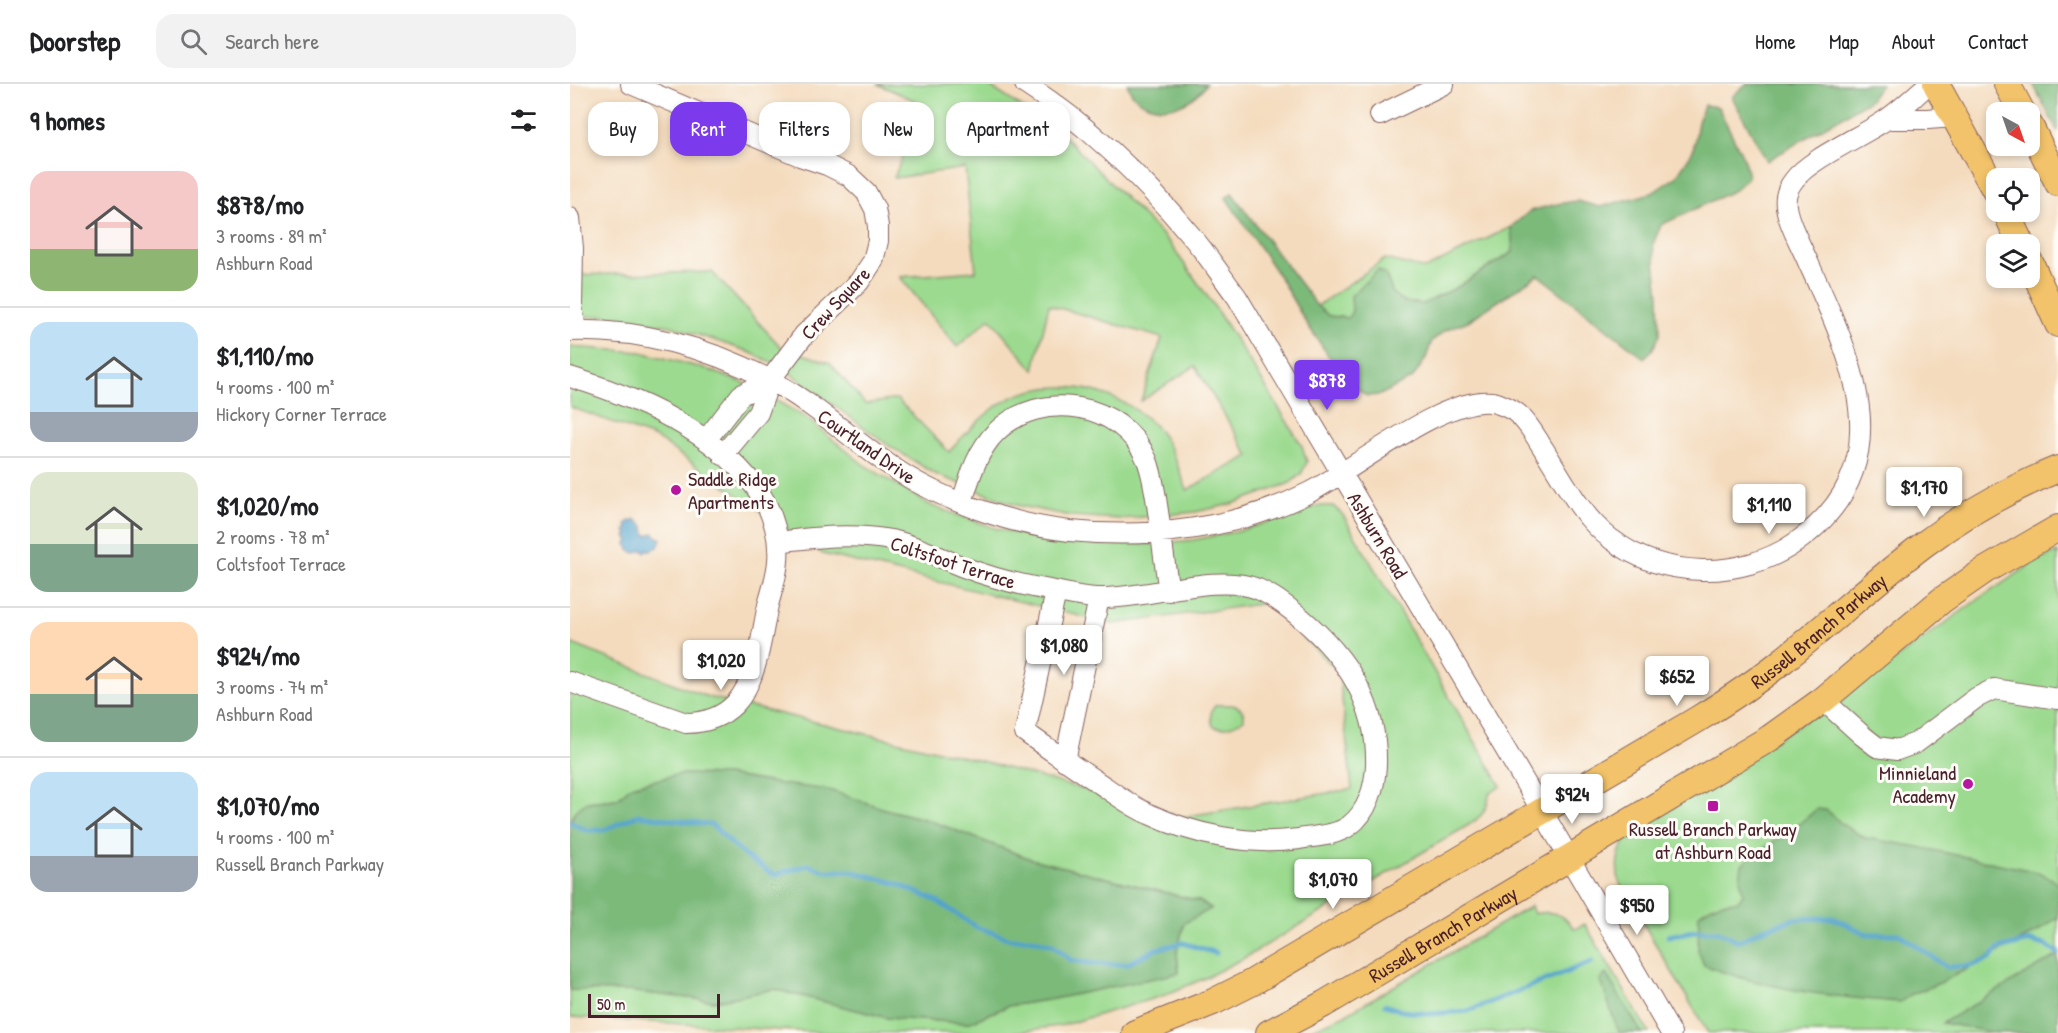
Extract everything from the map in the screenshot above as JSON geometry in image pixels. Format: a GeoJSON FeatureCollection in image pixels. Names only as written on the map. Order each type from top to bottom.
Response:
{"type":"FeatureCollection","features":[{"type":"Feature","properties":{"kind":"main road"},"geometry":{"type":"LineString","coordinates":[[1936,84],[1986,174]]}},
{"type":"Feature","properties":{"kind":"main road"},"geometry":{"type":"LineString","coordinates":[[2007,84],[2017,102]]}},
{"type":"Feature","properties":{"kind":"main road"},"geometry":{"type":"LineString","coordinates":[[2040,146],[2058,183]]}},
{"type":"Feature","properties":{"kind":"main road"},"geometry":{"type":"LineString","coordinates":[[2040,284],[2058,324]]}},
{"type":"Feature","properties":{"kind":"main road","name":"Russell Branch Parkway"},"geometry":{"type":"LineString","coordinates":[[1136,1033],[1213,1002],[1251,983],[1742,692],[1781,663],[1932,539],[1974,511],[2023,484],[2058,469]]}},
{"type":"Feature","properties":{"kind":"main road","name":"Russell Branch Parkway"},"geometry":{"type":"LineString","coordinates":[[1269,1033],[1324,1004],[1770,738],[1823,700],[1942,600],[1984,571],[2058,528]]}},
{"type":"Feature","properties":{"kind":"street","name":"Crew Square"},"geometry":{"type":"LineString","coordinates":[[631,84],[849,176],[866,192],[875,209],[878,241],[873,261],[859,282],[804,334],[770,380]]}},
{"type":"Feature","properties":{"kind":"street","name":"Ashburn Road"},"geometry":{"type":"LineString","coordinates":[[1025,84],[1072,118],[1131,170],[1193,238],[1237,297],[1671,1033]]}},
{"type":"Feature","properties":{"kind":"street"},"geometry":{"type":"LineString","coordinates":[[1380,114],[1444,84]]}},
{"type":"Feature","properties":{"kind":"street","name":"Courtland Drive"},"geometry":{"type":"LineString","coordinates":[[573,331],[614,332],[657,339],[703,351],[770,380],[835,423],[889,465],[935,492],[982,511],[1050,528],[1103,533],[1131,534],[1200,527],[1268,509],[1309,492],[1429,420],[1465,403],[1496,402],[1519,415],[1587,514],[1609,538],[1649,561],[1683,569],[1723,570],[1765,559],[1794,544],[1825,517],[1851,481],[1862,433],[1854,378],[1840,336],[1790,222],[1785,198],[1795,177],[1818,160],[1888,119],[1929,84]]}},
{"type":"Feature","properties":{"kind":"street"},"geometry":{"type":"LineString","coordinates":[[1888,119],[1954,117]]}},
{"type":"Feature","properties":{"kind":"street"},"geometry":{"type":"LineString","coordinates":[[570,218],[573,248],[573,331]]}},
{"type":"Feature","properties":{"kind":"street"},"geometry":{"type":"LineString","coordinates":[[570,377],[630,399],[706,440],[744,474],[760,494],[771,516],[778,542],[778,560],[752,672],[741,695],[717,718],[701,723],[686,723],[570,682]]}},
{"type":"Feature","properties":{"kind":"street"},"geometry":{"type":"LineString","coordinates":[[706,440],[741,395],[770,380]]}},
{"type":"Feature","properties":{"kind":"street"},"geometry":{"type":"LineString","coordinates":[[723,454],[758,413],[770,380]]}},
{"type":"Feature","properties":{"kind":"street"},"geometry":{"type":"LineString","coordinates":[[962,502],[975,463],[986,444],[997,431],[1007,424],[1031,411],[1058,405],[1078,406],[1100,412],[1119,424],[1134,439],[1146,459],[1152,478],[1169,591]]}},
{"type":"Feature","properties":{"kind":"street","name":"Coltsfoot Terrace"},"geometry":{"type":"LineString","coordinates":[[778,542],[851,535],[894,541],[1002,580],[1056,592],[1100,598],[1216,584],[1239,583],[1260,590],[1283,604],[1334,649],[1356,680],[1369,715],[1375,740],[1376,758],[1376,778],[1371,797],[1362,811],[1349,826],[1331,834],[1289,840],[1259,841],[1220,836],[1196,831],[1148,814],[1065,761],[1025,732],[1056,592]]}},
{"type":"Feature","properties":{"kind":"street"},"geometry":{"type":"LineString","coordinates":[[1065,761],[1100,598]]}},
{"type":"Feature","properties":{"kind":"street"},"geometry":{"type":"LineString","coordinates":[[1823,700],[1878,747],[1897,750],[1916,743],[1976,698],[1994,688],[2058,699]]}},
{"type":"Feature","properties":{"kind":"green space"},"geometry":{"type":"Polygon","coordinates":[[[877,84],[986,84],[1014,102],[946,102],[946,156],[1070,156],[1070,142],[1168,241],[1210,300],[1302,446],[1307,462],[1301,474],[1290,483],[1232,504],[1195,512],[1121,519],[1071,516],[1016,505],[935,474],[888,445],[780,366],[744,350],[671,326],[608,316],[570,317],[570,275],[712,272],[781,347],[830,363],[865,404],[897,399],[949,452],[994,408],[1013,397],[1033,390],[1055,387],[1098,392],[1137,411],[1160,432],[1174,456],[1187,490],[1249,456],[1195,366],[1141,401],[1162,338],[1049,305],[1034,370],[990,318],[957,347],[900,277],[976,271],[965,168],[894,178],[903,156],[934,156],[934,102],[918,102],[877,84]]]}},
{"type":"Feature","properties":{"kind":"green space"},"geometry":{"type":"Polygon","coordinates":[[[1127,84],[1206,84],[1192,99],[1183,104],[1163,108],[1144,103],[1134,96],[1127,84]]]}},
{"type":"Feature","properties":{"kind":"green space"},"geometry":{"type":"Polygon","coordinates":[[[1746,84],[1881,84],[1870,100],[1767,161],[1732,97],[1746,84]]]}},
{"type":"Feature","properties":{"kind":"green space"},"geometry":{"type":"Polygon","coordinates":[[[2033,84],[2058,84],[2058,132],[2033,84]]]}},
{"type":"Feature","properties":{"kind":"green space"},"geometry":{"type":"Polygon","coordinates":[[[1704,105],[1718,107],[1744,159],[1748,177],[1735,190],[1661,225],[1653,244],[1659,296],[1660,335],[1652,350],[1644,358],[1538,275],[1468,321],[1446,330],[1432,341],[1426,358],[1413,378],[1380,395],[1367,396],[1352,385],[1328,355],[1279,276],[1226,198],[1232,193],[1317,306],[1329,316],[1348,318],[1352,311],[1351,296],[1378,270],[1386,275],[1393,294],[1404,302],[1423,304],[1456,288],[1513,252],[1511,227],[1530,211],[1577,201],[1600,207],[1652,193],[1676,177],[1693,151],[1698,122],[1704,105]]]}},
{"type":"Feature","properties":{"kind":"green space"},"geometry":{"type":"Polygon","coordinates":[[[1511,227],[1513,252],[1456,288],[1424,304],[1404,302],[1393,294],[1386,275],[1348,318],[1329,316],[1317,306],[1385,259],[1425,269],[1511,227]]]}},
{"type":"Feature","properties":{"kind":"green space"},"geometry":{"type":"Polygon","coordinates":[[[570,347],[641,352],[706,369],[749,385],[805,417],[864,465],[932,506],[998,529],[1066,543],[1153,544],[1193,540],[1239,531],[1318,506],[1333,506],[1343,515],[1501,786],[1489,794],[1485,809],[1472,823],[1246,957],[1203,979],[1162,996],[1064,1025],[1011,1033],[829,1033],[570,1017],[570,990],[628,991],[715,1001],[774,989],[888,1018],[968,1023],[1008,1006],[1178,973],[1177,952],[1184,922],[1211,908],[1199,901],[1031,859],[928,820],[774,783],[726,775],[681,774],[631,786],[617,799],[587,802],[570,825],[570,643],[708,697],[982,761],[1182,817],[1352,789],[1339,672],[1267,603],[1113,624],[823,554],[656,438],[570,407],[570,347]]]}},
{"type":"Feature","properties":{"kind":"green space"},"geometry":{"type":"Polygon","coordinates":[[[2058,552],[2058,1033],[1708,1033],[1620,884],[1618,859],[1621,848],[1628,837],[1865,681],[1973,603],[2036,561],[2058,552]]]}},
{"type":"Feature","properties":{"kind":"green space"},"geometry":{"type":"Polygon","coordinates":[[[1216,705],[1238,707],[1244,714],[1244,719],[1225,728],[1213,726],[1211,715],[1216,705]]]}},
{"type":"Feature","properties":{"kind":"green space"},"geometry":{"type":"Polygon","coordinates":[[[681,774],[726,775],[829,790],[888,810],[928,820],[1031,859],[1199,901],[1211,909],[1184,923],[1177,952],[1179,973],[1008,1006],[968,1023],[888,1018],[774,989],[715,1001],[628,991],[570,990],[570,825],[575,811],[587,802],[617,799],[631,786],[681,774]]]}},
{"type":"Feature","properties":{"kind":"green space"},"geometry":{"type":"Polygon","coordinates":[[[1817,809],[1826,810],[1843,825],[1865,838],[2038,872],[2052,879],[2058,886],[2058,917],[2037,932],[1900,1002],[1800,991],[1752,981],[1704,965],[1698,950],[1699,914],[1717,904],[1738,901],[1743,894],[1740,878],[1742,865],[1817,809]]]}},
{"type":"Feature","properties":{"kind":"green space"},"geometry":{"type":"Polygon","coordinates":[[[1531,906],[1534,914],[1557,914],[1575,929],[1585,924],[1649,1033],[1303,1033],[1343,1016],[1531,906]]]}},
{"type":"Feature","properties":{"kind":"green space"},"geometry":{"type":"Polygon","coordinates":[[[2058,955],[2058,1033],[1998,1033],[1942,1023],[2058,955]]]}},
{"type":"Feature","properties":{"kind":"green space"},"geometry":{"type":"Polygon","coordinates":[[[1606,974],[1642,1033],[1620,1033],[1600,980],[1606,974]]]}},
{"type":"Feature","properties":{"kind":"water"},"geometry":{"type":"Polygon","coordinates":[[[635,519],[644,526],[645,533],[648,535],[653,533],[661,539],[658,548],[635,553],[629,550],[626,525],[635,519]]]}},
{"type":"Feature","properties":{"kind":"waterway"},"geometry":{"type":"LineString","coordinates":[[570,822],[586,830],[604,830],[638,815],[712,825],[745,856],[774,875],[808,865],[825,871],[851,871],[895,883],[937,901],[976,927],[1011,939],[1031,939],[1053,945],[1071,960],[1096,964],[1127,964],[1156,949],[1183,943],[1216,953]]}},
{"type":"Feature","properties":{"kind":"waterway"},"geometry":{"type":"LineString","coordinates":[[1668,936],[1693,931],[1717,931],[1739,941],[1761,930],[1795,919],[1833,918],[1867,934],[1899,934],[1947,967],[1970,966],[1990,959],[1998,949],[2030,941],[2045,945],[2058,953]]}},
{"type":"Feature","properties":{"kind":"waterway"},"geometry":{"type":"LineString","coordinates":[[1385,1005],[1402,1011],[1430,1014],[1468,1011],[1592,962]]}},
{"type":"Feature","properties":{"kind":"place","name":"Saddle Ridge Apartments"},"geometry":{"type":"Point","coordinates":[676,490]}},
{"type":"Feature","properties":{"kind":"place","name":"Minnieland Academy"},"geometry":{"type":"Point","coordinates":[1968,784]}},
{"type":"Feature","properties":{"kind":"place","name":"Russell Branch Parkway at Ashburn Road"},"geometry":{"type":"Point","coordinates":[1713,806]}}]}
